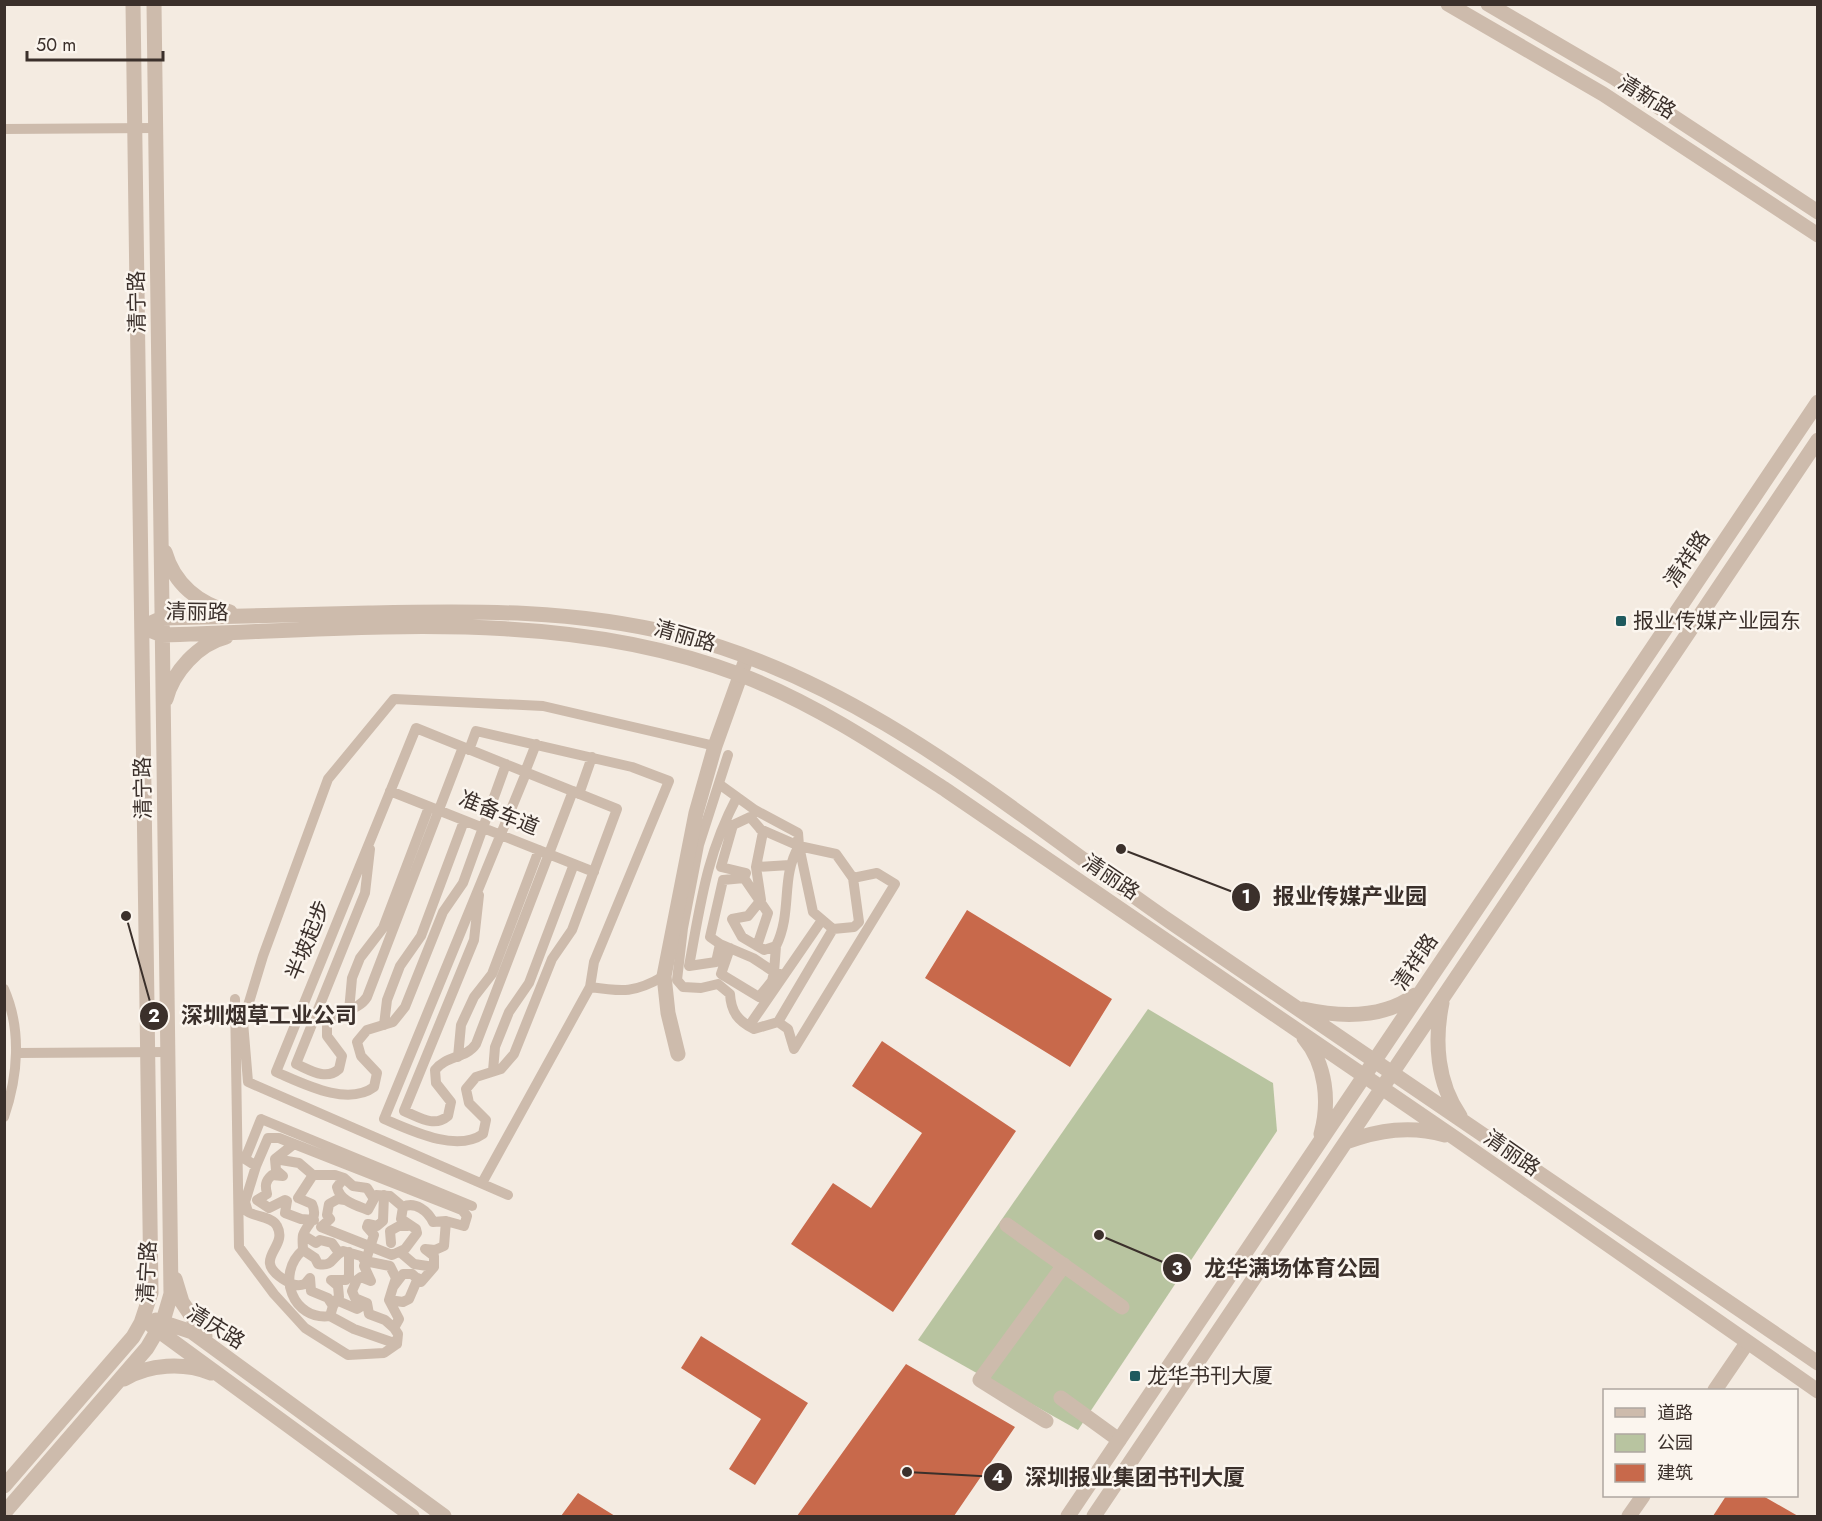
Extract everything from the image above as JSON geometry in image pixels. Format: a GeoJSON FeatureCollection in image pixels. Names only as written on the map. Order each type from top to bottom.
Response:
{"type":"FeatureCollection","features":[{"type":"Feature","properties":{"kind":"street","name":"清宁路"},"geometry":{"type":"LineString","coordinates":[[4,1486],[125,1347],[143,1317],[151,1293],[133,4]]}},
{"type":"Feature","properties":{"kind":"street","name":"清宁路"},"geometry":{"type":"LineString","coordinates":[[4,1513],[116,1384],[161,1326],[171,1294],[154,4]]}},
{"type":"Feature","properties":{"kind":"street","name":"清新路"},"geometry":{"type":"LineString","coordinates":[[1448,4],[1603,94],[1818,235]]}},
{"type":"Feature","properties":{"kind":"street","name":"清新路"},"geometry":{"type":"LineString","coordinates":[[1488,4],[1613,77],[1818,212]]}},
{"type":"Feature","properties":{"kind":"street","name":"清祥路"},"geometry":{"type":"LineString","coordinates":[[1068,1516],[1818,402]]}},
{"type":"Feature","properties":{"kind":"street","name":"清祥路"},"geometry":{"type":"LineString","coordinates":[[1094,1516],[1818,440]]}},
{"type":"Feature","properties":{"kind":"street"},"geometry":{"type":"LineString","coordinates":[[161,536],[168,562],[178,580],[195,597],[216,608],[244,616]]}},
{"type":"Feature","properties":{"kind":"street","name":"清丽路"},"geometry":{"type":"LineString","coordinates":[[142,627],[162,618],[535,612],[597,619],[681,636],[747,657],[804,681],[879,720],[959,773],[1374,1061],[1818,1364]]}},
{"type":"Feature","properties":{"kind":"street","name":"清丽路"},"geometry":{"type":"LineString","coordinates":[[142,627],[162,635],[458,627],[540,629],[608,638],[675,654],[741,675],[803,703],[865,738],[1296,1029],[1818,1391]]}},
{"type":"Feature","properties":{"kind":"street"},"geometry":{"type":"LineString","coordinates":[[163,711],[169,688],[191,658],[222,638],[243,633]]}},
{"type":"Feature","properties":{"kind":"street"},"geometry":{"type":"LineString","coordinates":[[678,1054],[668,1013],[664,976],[696,813],[715,746],[747,657]]}},
{"type":"Feature","properties":{"kind":"street"},"geometry":{"type":"LineString","coordinates":[[1297,1008],[1322,1013],[1368,1013],[1398,1005],[1422,990]]}},
{"type":"Feature","properties":{"kind":"street"},"geometry":{"type":"LineString","coordinates":[[1444,996],[1439,1019],[1439,1063],[1451,1103],[1465,1123]]}},
{"type":"Feature","properties":{"kind":"street"},"geometry":{"type":"LineString","coordinates":[[1296,1029],[1311,1047],[1324,1083],[1325,1121],[1318,1144]]}},
{"type":"Feature","properties":{"kind":"street"},"geometry":{"type":"LineString","coordinates":[[1346,1142],[1367,1134],[1411,1129],[1455,1138]]}},
{"type":"Feature","properties":{"kind":"street"},"geometry":{"type":"LineString","coordinates":[[1007,1225],[1122,1307]]}},
{"type":"Feature","properties":{"kind":"street"},"geometry":{"type":"LineString","coordinates":[[170,1260],[182,1302],[201,1333],[219,1352]]}},
{"type":"Feature","properties":{"kind":"street"},"geometry":{"type":"LineString","coordinates":[[1046,1421],[980,1380],[1064,1265]]}},
{"type":"Feature","properties":{"kind":"street","name":"清庆路"},"geometry":{"type":"LineString","coordinates":[[143,1317],[161,1326],[220,1376],[412,1516]]}},
{"type":"Feature","properties":{"kind":"street","name":"清庆路"},"geometry":{"type":"LineString","coordinates":[[161,1326],[192,1332],[444,1516]]}},
{"type":"Feature","properties":{"kind":"street"},"geometry":{"type":"LineString","coordinates":[[1716,1389],[1747,1343]]}},
{"type":"Feature","properties":{"kind":"street"},"geometry":{"type":"LineString","coordinates":[[116,1384],[134,1373],[167,1366],[201,1369],[220,1376]]}},
{"type":"Feature","properties":{"kind":"street"},"geometry":{"type":"LineString","coordinates":[[1061,1398],[1119,1440]]}},
{"type":"Feature","properties":{"kind":"street"},"geometry":{"type":"LineString","coordinates":[[1629,1516],[1642,1497]]}},
{"type":"Feature","properties":{"kind":"lane"},"geometry":{"type":"LineString","coordinates":[[4,129],[156,128]]}},
{"type":"Feature","properties":{"kind":"lane"},"geometry":{"type":"LineString","coordinates":[[508,1195],[248,1082],[243,1022],[263,956],[328,779],[394,699],[543,706],[715,746]]}},
{"type":"Feature","properties":{"kind":"lane","name":"半坡起步"},"geometry":{"type":"LineString","coordinates":[[384,1024],[367,1030],[357,1042],[361,1056],[377,1072],[374,1087],[360,1093],[320,1091],[276,1072],[416,728],[466,748]]}},
{"type":"Feature","properties":{"kind":"lane"},"geometry":{"type":"LineString","coordinates":[[349,1011],[363,1003],[367,997],[408,862],[476,731],[632,766],[669,780],[594,962],[590,987],[482,1183]]}},
{"type":"Feature","properties":{"kind":"lane"},"geometry":{"type":"LineString","coordinates":[[466,748],[526,772],[576,792],[617,809],[572,930],[555,954],[514,1054],[509,1063],[476,1077],[466,1089],[469,1102],[483,1114],[486,1120],[483,1134],[468,1140],[429,1138],[384,1119],[501,835],[526,772],[536,744]]}},
{"type":"Feature","properties":{"kind":"lane"},"geometry":{"type":"LineString","coordinates":[[720,979],[701,988],[683,987],[677,980],[683,928],[699,845],[728,755]]}},
{"type":"Feature","properties":{"kind":"lane"},"geometry":{"type":"LineString","coordinates":[[479,886],[474,940],[405,1111],[436,1122],[448,1116],[451,1102],[436,1083],[435,1070],[445,1061],[472,1050],[476,1044],[517,909],[592,757]]}},
{"type":"Feature","properties":{"kind":"lane"},"geometry":{"type":"LineString","coordinates":[[384,1024],[400,1016],[405,1007],[449,901],[463,883],[506,764]]}},
{"type":"Feature","properties":{"kind":"lane"},"geometry":{"type":"LineString","coordinates":[[719,784],[798,833],[799,846],[813,912],[833,929],[854,927],[859,922],[853,878],[836,854],[799,846],[760,829]]}},
{"type":"Feature","properties":{"kind":"lane","name":"准备车道"},"geometry":{"type":"LineString","coordinates":[[390,791],[594,872]]}},
{"type":"Feature","properties":{"kind":"lane"},"geometry":{"type":"LineString","coordinates":[[725,946],[716,962],[689,966],[701,890],[720,829],[737,797]]}},
{"type":"Feature","properties":{"kind":"lane"},"geometry":{"type":"LineString","coordinates":[[349,1011],[352,978],[360,958],[388,930],[434,809]]}},
{"type":"Feature","properties":{"kind":"lane"},"geometry":{"type":"LineString","coordinates":[[744,878],[746,873],[721,867],[723,853],[733,825],[750,817],[763,832],[756,867],[760,900],[748,916],[732,919],[742,937],[764,950],[776,946]]}},
{"type":"Feature","properties":{"kind":"lane"},"geometry":{"type":"LineString","coordinates":[[384,1024],[387,1000],[400,966],[421,936],[464,820]]}},
{"type":"Feature","properties":{"kind":"lane","name":"半坡起步"},"geometry":{"type":"LineString","coordinates":[[349,1011],[336,1014],[327,1023],[327,1036],[342,1056],[339,1069],[327,1075],[296,1064],[365,893],[370,840]]}},
{"type":"Feature","properties":{"kind":"lane"},"geometry":{"type":"LineString","coordinates":[[749,1026],[779,974],[776,946],[785,927],[790,865],[799,846]]}},
{"type":"Feature","properties":{"kind":"lane"},"geometry":{"type":"LineString","coordinates":[[458,1057],[461,1024],[474,997],[496,977],[544,852]]}},
{"type":"Feature","properties":{"kind":"lane"},"geometry":{"type":"LineString","coordinates":[[493,1071],[495,1047],[509,1012],[529,983],[574,864]]}},
{"type":"Feature","properties":{"kind":"lane"},"geometry":{"type":"LineString","coordinates":[[756,867],[790,865]]}},
{"type":"Feature","properties":{"kind":"lane"},"geometry":{"type":"LineString","coordinates":[[778,1022],[788,1029],[794,1049],[895,884],[877,873],[853,878]]}},
{"type":"Feature","properties":{"kind":"lane"},"geometry":{"type":"LineString","coordinates":[[744,878],[723,880],[710,937],[753,958],[779,974]]}},
{"type":"Feature","properties":{"kind":"lane"},"geometry":{"type":"LineString","coordinates":[[744,878],[768,913],[757,946]]}},
{"type":"Feature","properties":{"kind":"lane"},"geometry":{"type":"LineString","coordinates":[[720,979],[759,997],[822,920]]}},
{"type":"Feature","properties":{"kind":"lane"},"geometry":{"type":"LineString","coordinates":[[725,946],[720,979],[730,994],[731,1008],[754,1029],[778,1022],[833,929]]}},
{"type":"Feature","properties":{"kind":"lane"},"geometry":{"type":"LineString","coordinates":[[590,987],[616,991],[642,989],[664,976]]}},
{"type":"Feature","properties":{"kind":"lane"},"geometry":{"type":"LineString","coordinates":[[4,989],[15,1029],[17,1053],[13,1089],[4,1117]]}},
{"type":"Feature","properties":{"kind":"lane"},"geometry":{"type":"LineString","coordinates":[[235,999],[239,1247],[274,1294],[305,1328],[348,1355],[384,1353],[397,1344],[398,1334],[385,1320],[369,1314],[367,1303]]}},
{"type":"Feature","properties":{"kind":"lane"},"geometry":{"type":"LineString","coordinates":[[17,1053],[168,1052]]}},
{"type":"Feature","properties":{"kind":"lane"},"geometry":{"type":"LineString","coordinates":[[256,1166],[245,1159],[261,1119],[472,1206]]}},
{"type":"Feature","properties":{"kind":"lane"},"geometry":{"type":"LineString","coordinates":[[397,1344],[354,1329],[333,1307],[328,1298],[311,1291],[310,1278],[299,1286],[275,1274],[270,1266],[270,1258],[278,1242],[277,1226],[273,1220],[248,1212],[245,1202],[256,1166],[268,1138],[279,1138],[462,1210],[467,1216],[464,1226],[446,1221],[433,1222],[430,1215],[418,1207],[408,1204],[402,1207]]}},
{"type":"Feature","properties":{"kind":"lane"},"geometry":{"type":"LineString","coordinates":[[275,1159],[294,1144]]}},
{"type":"Feature","properties":{"kind":"lane"},"geometry":{"type":"LineString","coordinates":[[275,1159],[299,1163],[307,1167],[313,1175]]}},
{"type":"Feature","properties":{"kind":"lane"},"geometry":{"type":"LineString","coordinates":[[275,1159],[276,1170],[283,1176],[272,1175],[267,1179],[267,1194],[257,1200],[269,1208],[285,1200],[287,1201],[285,1213],[301,1219],[314,1220]]}},
{"type":"Feature","properties":{"kind":"lane"},"geometry":{"type":"LineString","coordinates":[[344,1252],[349,1276],[346,1280],[331,1280],[338,1286],[340,1292],[333,1307],[320,1317],[296,1305],[291,1296],[289,1283],[296,1256],[303,1250],[303,1235],[314,1220],[312,1204],[298,1198],[313,1175],[323,1173],[344,1178],[353,1186],[367,1188],[379,1197],[402,1207]]}},
{"type":"Feature","properties":{"kind":"lane"},"geometry":{"type":"LineString","coordinates":[[344,1178],[337,1187],[339,1194],[345,1200]]}},
{"type":"Feature","properties":{"kind":"lane"},"geometry":{"type":"LineString","coordinates":[[379,1197],[368,1210],[338,1199],[329,1204],[327,1215],[330,1219],[321,1227],[326,1231],[344,1234],[353,1242],[392,1255],[400,1252],[417,1233],[416,1229],[399,1226],[390,1231],[391,1243]]}},
{"type":"Feature","properties":{"kind":"lane"},"geometry":{"type":"LineString","coordinates":[[367,1303],[355,1298],[352,1291],[361,1277],[371,1281],[365,1271],[365,1261],[374,1235],[367,1227],[368,1224],[377,1226],[383,1221],[379,1197]]}},
{"type":"Feature","properties":{"kind":"lane"},"geometry":{"type":"LineString","coordinates":[[402,1207],[401,1219],[408,1226]]}},
{"type":"Feature","properties":{"kind":"lane"},"geometry":{"type":"LineString","coordinates":[[393,1287],[403,1274],[418,1278],[421,1282],[434,1267],[434,1256],[425,1249],[435,1250],[444,1246],[446,1221]]}},
{"type":"Feature","properties":{"kind":"lane"},"geometry":{"type":"LineString","coordinates":[[303,1235],[316,1243],[320,1240],[332,1243],[344,1252],[361,1256],[365,1261],[390,1266],[396,1278],[389,1300],[399,1319],[393,1328]]}},
{"type":"Feature","properties":{"kind":"lane"},"geometry":{"type":"LineString","coordinates":[[303,1250],[315,1258],[318,1264],[325,1266],[331,1264],[344,1252]]}},
{"type":"Feature","properties":{"kind":"lane"},"geometry":{"type":"LineString","coordinates":[[400,1252],[414,1264],[434,1267]]}},
{"type":"Feature","properties":{"kind":"lane"},"geometry":{"type":"LineString","coordinates":[[389,1300],[402,1302],[409,1299],[418,1278]]}},
{"type":"Feature","properties":{"kind":"lane"},"geometry":{"type":"LineString","coordinates":[[333,1307],[357,1309],[367,1303]]}},
{"type":"Feature","properties":{"kind":"green space"},"geometry":{"type":"Polygon","coordinates":[[[1148,1009],[1273,1083],[1277,1131],[1078,1430],[918,1340],[1148,1009]]]}},
{"type":"Feature","properties":{"kind":"building"},"geometry":{"type":"Polygon","coordinates":[[[967,910],[1112,999],[1070,1067],[925,978],[967,910]]]}},
{"type":"Feature","properties":{"kind":"building"},"geometry":{"type":"Polygon","coordinates":[[[882,1041],[1016,1131],[893,1312],[791,1244],[833,1183],[871,1208],[922,1133],[852,1086],[882,1041]]]}},
{"type":"Feature","properties":{"kind":"building"},"geometry":{"type":"Polygon","coordinates":[[[701,1336],[808,1403],[755,1485],[729,1469],[761,1419],[681,1368],[701,1336]]]}},
{"type":"Feature","properties":{"kind":"building"},"geometry":{"type":"Polygon","coordinates":[[[906,1364],[1015,1427],[954,1516],[797,1516],[906,1364]]]}},
{"type":"Feature","properties":{"kind":"building"},"geometry":{"type":"Polygon","coordinates":[[[578,1493],[615,1516],[561,1516],[578,1493]]]}},
{"type":"Feature","properties":{"kind":"building"},"geometry":{"type":"Polygon","coordinates":[[[1725,1497],[1765,1497],[1798,1516],[1713,1516],[1725,1497]]]}},
{"type":"Feature","properties":{"kind":"place","name":"报业传媒产业园东"},"geometry":{"type":"Point","coordinates":[1621,621]}},
{"type":"Feature","properties":{"kind":"place","name":"报业传媒产业园"},"geometry":{"type":"Point","coordinates":[1121,849]}},
{"type":"Feature","properties":{"kind":"place","name":"深圳烟草工业公司"},"geometry":{"type":"Point","coordinates":[126,916]}},
{"type":"Feature","properties":{"kind":"place","name":"龙华满场体育公园"},"geometry":{"type":"Point","coordinates":[1099,1235]}},
{"type":"Feature","properties":{"kind":"place","name":"龙华书刊大厦"},"geometry":{"type":"Point","coordinates":[1135,1376]}},
{"type":"Feature","properties":{"kind":"place","name":"深圳报业集团书刊大厦"},"geometry":{"type":"Point","coordinates":[907,1472]}}]}
